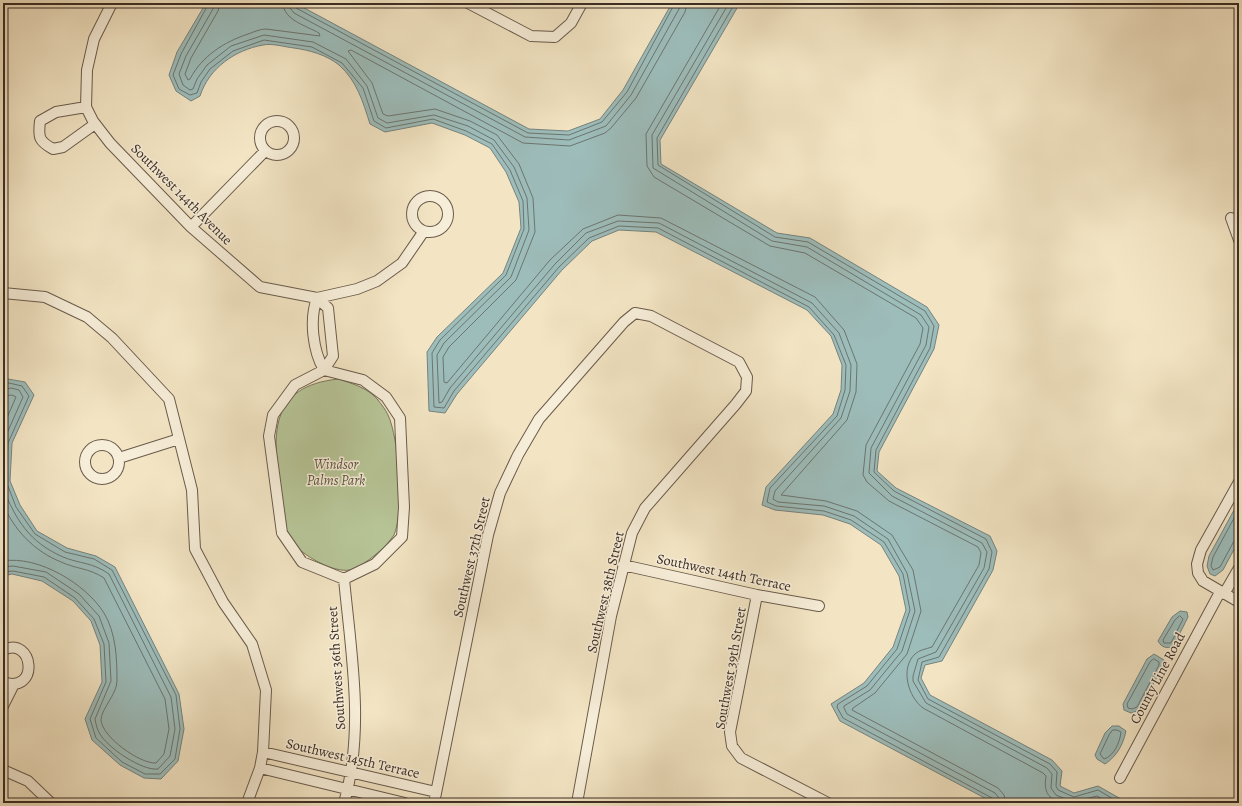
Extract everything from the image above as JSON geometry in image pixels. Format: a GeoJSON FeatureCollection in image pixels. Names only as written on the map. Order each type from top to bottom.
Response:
{"type":"FeatureCollection","features":[{"type":"Feature","properties":{"kind":"street"},"geometry":{"type":"LineString","coordinates":[[95,124],[63,147],[53,149],[42,142],[38,133],[40,121],[56,112],[86,107],[87,70],[94,39],[112,3]]}},
{"type":"Feature","properties":{"kind":"street"},"geometry":{"type":"LineString","coordinates":[[468,3],[531,36],[555,37],[571,23],[582,3]]}},
{"type":"Feature","properties":{"kind":"street","name":"Southwest 144th Avenue"},"geometry":{"type":"LineString","coordinates":[[86,107],[95,124],[110,143],[191,227],[260,287],[317,298]]}},
{"type":"Feature","properties":{"kind":"street"},"geometry":{"type":"LineString","coordinates":[[191,227],[265,151]]}},
{"type":"Feature","properties":{"kind":"street"},"geometry":{"type":"LineString","coordinates":[[1231,218],[1239,240]]}},
{"type":"Feature","properties":{"kind":"street"},"geometry":{"type":"LineString","coordinates":[[317,298],[357,289],[378,281],[402,263],[424,231]]}},
{"type":"Feature","properties":{"kind":"street"},"geometry":{"type":"LineString","coordinates":[[3,293],[45,297],[88,317],[112,338],[169,399],[192,490],[195,549],[223,602],[252,644],[266,690],[263,752],[260,768],[247,803]]}},
{"type":"Feature","properties":{"kind":"street"},"geometry":{"type":"LineString","coordinates":[[317,298],[312,311],[317,358],[324,370],[363,380],[386,397],[400,418],[404,507],[402,537],[375,564],[344,579],[302,562],[282,533],[269,436],[273,414],[295,385],[324,370],[333,356],[328,308],[317,298]]}},
{"type":"Feature","properties":{"kind":"street","name":"Southwest 37th Street"},"geometry":{"type":"LineString","coordinates":[[434,803],[488,535],[500,493],[518,455],[539,419],[624,322],[635,313],[651,316],[738,362],[748,377]]}},
{"type":"Feature","properties":{"kind":"street","name":"Southwest 38th Street"},"geometry":{"type":"LineString","coordinates":[[577,803],[611,616],[632,533],[645,508],[746,391],[748,377]]}},
{"type":"Feature","properties":{"kind":"street"},"geometry":{"type":"LineString","coordinates":[[120,458],[179,439]]}},
{"type":"Feature","properties":{"kind":"street"},"geometry":{"type":"LineString","coordinates":[[1239,482],[1202,550],[1197,564],[1198,573],[1203,581],[1239,602]]}},
{"type":"Feature","properties":{"kind":"street","name":"Southwest 144th Terrace"},"geometry":{"type":"LineString","coordinates":[[623,565],[757,595],[819,606]]}},
{"type":"Feature","properties":{"kind":"street","name":"County Line Road"},"geometry":{"type":"LineString","coordinates":[[1120,778],[1222,593],[1239,568]]}},
{"type":"Feature","properties":{"kind":"street","name":"Southwest 36th Street"},"geometry":{"type":"LineString","coordinates":[[344,579],[356,716],[352,773],[344,803]]}},
{"type":"Feature","properties":{"kind":"street","name":"Southwest 39th Street"},"geometry":{"type":"LineString","coordinates":[[757,595],[730,732],[732,746],[741,758],[828,803]]}},
{"type":"Feature","properties":{"kind":"street"},"geometry":{"type":"LineString","coordinates":[[3,650],[12,648],[18,649],[27,657],[29,662],[28,674],[19,682],[14,684],[3,682]]}},
{"type":"Feature","properties":{"kind":"street"},"geometry":{"type":"LineString","coordinates":[[3,706],[14,684]]}},
{"type":"Feature","properties":{"kind":"street","name":"Southwest 145th Terrace"},"geometry":{"type":"LineString","coordinates":[[263,752],[436,792]]}},
{"type":"Feature","properties":{"kind":"street"},"geometry":{"type":"LineString","coordinates":[[260,768],[405,803]]}},
{"type":"Feature","properties":{"kind":"street"},"geometry":{"type":"LineString","coordinates":[[3,770],[28,781],[51,803]]}},
{"type":"Feature","properties":{"kind":"green space","name":"Windsor Palms Park"},"geometry":{"type":"Polygon","coordinates":[[[339,379],[370,392],[386,411],[392,426],[395,440],[399,475],[399,510],[394,535],[375,555],[354,569],[350,570],[335,569],[318,562],[303,552],[292,542],[286,531],[283,518],[276,452],[280,417],[287,403],[298,392],[316,384],[339,379]]]}},
{"type":"Feature","properties":{"kind":"water"},"geometry":{"type":"Polygon","coordinates":[[[206,3],[295,3],[529,129],[568,131],[600,119],[623,90],[672,3],[740,3],[660,140],[661,164],[777,233],[810,238],[927,307],[939,325],[934,349],[879,452],[877,471],[896,488],[990,536],[997,551],[993,570],[942,661],[925,665],[921,678],[930,695],[1052,760],[1062,771],[1060,786],[1074,793],[1098,786],[1128,803],[994,803],[840,721],[831,704],[864,683],[893,647],[906,610],[899,576],[881,545],[850,524],[823,515],[775,510],[762,505],[766,487],[833,414],[841,390],[842,365],[831,336],[807,310],[656,232],[619,230],[592,241],[562,270],[457,394],[445,413],[429,411],[427,352],[437,337],[503,273],[521,228],[519,202],[506,172],[490,148],[465,135],[432,123],[385,132],[370,124],[359,92],[345,71],[329,58],[306,50],[270,44],[253,47],[243,51],[224,62],[210,77],[200,96],[191,101],[176,91],[169,75],[177,52],[206,3]]]}},
{"type":"Feature","properties":{"kind":"water"},"geometry":{"type":"Polygon","coordinates":[[[8,379],[25,382],[34,395],[12,443],[10,481],[20,505],[37,531],[67,548],[96,556],[115,567],[179,694],[184,729],[178,761],[161,779],[144,778],[120,765],[92,740],[85,719],[102,682],[100,645],[91,621],[73,601],[42,581],[12,574],[3,576],[3,383],[8,379]]]}},
{"type":"Feature","properties":{"kind":"water"},"geometry":{"type":"Polygon","coordinates":[[[1239,501],[1239,540],[1223,570],[1215,576],[1210,574],[1207,566],[1209,556],[1239,501]]]}},
{"type":"Feature","properties":{"kind":"water"},"geometry":{"type":"Polygon","coordinates":[[[1180,611],[1187,612],[1188,617],[1173,647],[1163,646],[1158,641],[1172,617],[1180,611]]]}},
{"type":"Feature","properties":{"kind":"water"},"geometry":{"type":"Polygon","coordinates":[[[1154,654],[1164,660],[1163,666],[1139,710],[1131,713],[1124,710],[1123,704],[1147,659],[1154,654]]]}},
{"type":"Feature","properties":{"kind":"water"},"geometry":{"type":"Polygon","coordinates":[[[1112,726],[1119,726],[1126,731],[1119,750],[1105,764],[1097,759],[1095,755],[1105,733],[1112,726]]]}}]}
